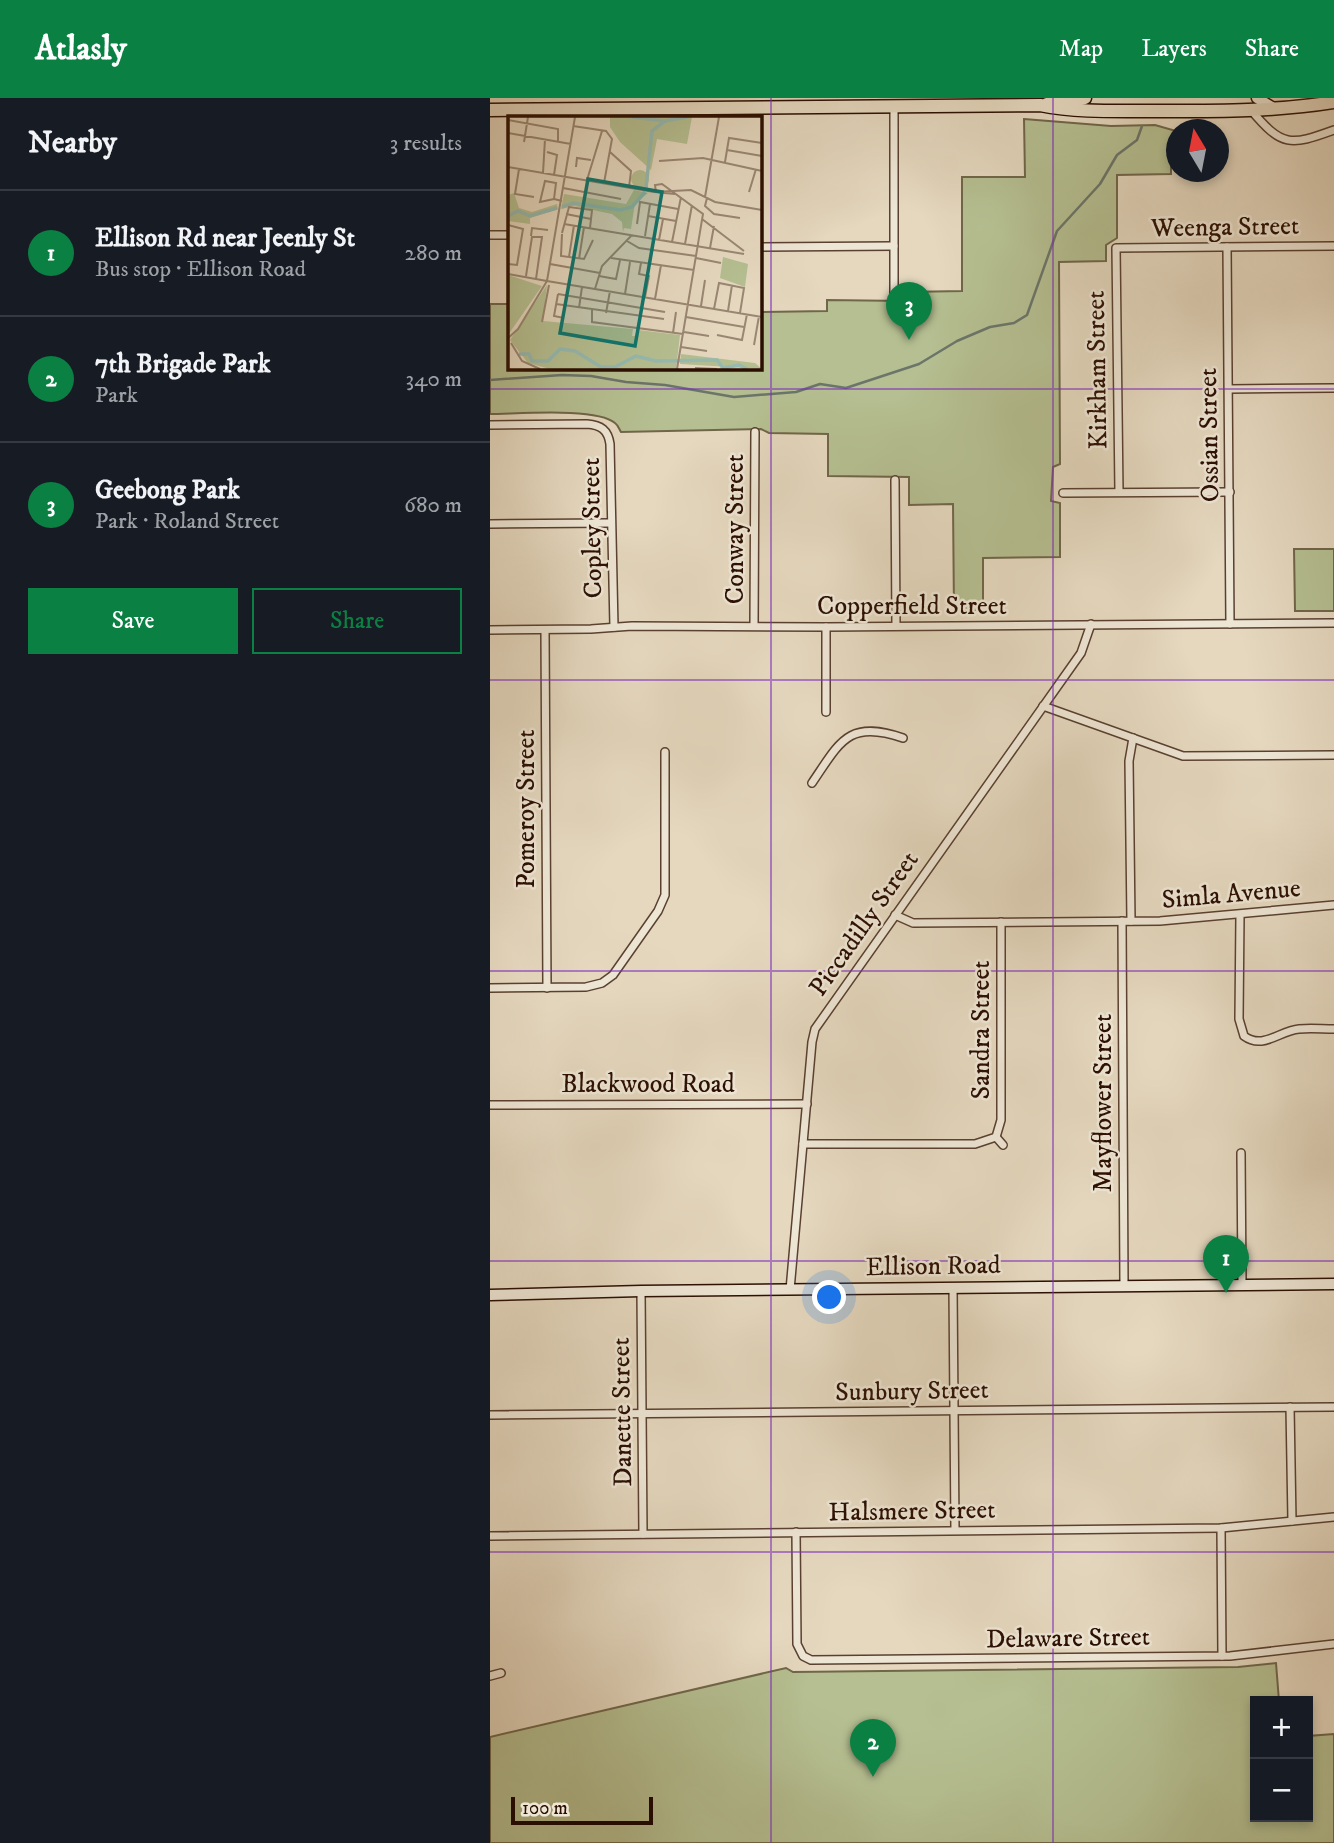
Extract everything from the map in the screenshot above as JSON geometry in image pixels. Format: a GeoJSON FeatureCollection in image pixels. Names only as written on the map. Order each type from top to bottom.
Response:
{"type":"FeatureCollection","features":[{"type":"Feature","properties":{"kind":"main road"},"geometry":{"type":"LineString","coordinates":[[1040,105],[1086,98]]}},
{"type":"Feature","properties":{"kind":"main road"},"geometry":{"type":"LineString","coordinates":[[490,110],[684,104],[894,107],[959,102],[1120,111],[1251,110],[1334,102]]}},
{"type":"Feature","properties":{"kind":"street"},"geometry":{"type":"LineString","coordinates":[[1257,98],[1275,109]]}},
{"type":"Feature","properties":{"kind":"street"},"geometry":{"type":"LineString","coordinates":[[894,107],[894,300]]}},
{"type":"Feature","properties":{"kind":"street"},"geometry":{"type":"LineString","coordinates":[[1251,110],[1269,131],[1286,140],[1304,140],[1334,130]]}},
{"type":"Feature","properties":{"kind":"street"},"geometry":{"type":"LineString","coordinates":[[490,235],[508,235]]}},
{"type":"Feature","properties":{"kind":"street"},"geometry":{"type":"LineString","coordinates":[[761,247],[894,246]]}},
{"type":"Feature","properties":{"kind":"street","name":"Weenga Street"},"geometry":{"type":"LineString","coordinates":[[1116,248],[1334,246]]}},
{"type":"Feature","properties":{"kind":"street","name":"Ossian Street"},"geometry":{"type":"LineString","coordinates":[[1227,247],[1230,624]]}},
{"type":"Feature","properties":{"kind":"street","name":"Kirkham Street"},"geometry":{"type":"LineString","coordinates":[[1116,248],[1119,492]]}},
{"type":"Feature","properties":{"kind":"street"},"geometry":{"type":"LineString","coordinates":[[1229,389],[1334,388]]}},
{"type":"Feature","properties":{"kind":"street","name":"Copley Street"},"geometry":{"type":"LineString","coordinates":[[490,425],[587,424],[605,429],[610,444],[614,627]]}},
{"type":"Feature","properties":{"kind":"street","name":"Conway Street"},"geometry":{"type":"LineString","coordinates":[[754,626],[755,432]]}},
{"type":"Feature","properties":{"kind":"street"},"geometry":{"type":"LineString","coordinates":[[895,480],[896,626]]}},
{"type":"Feature","properties":{"kind":"street"},"geometry":{"type":"LineString","coordinates":[[1063,493],[1230,492]]}},
{"type":"Feature","properties":{"kind":"street"},"geometry":{"type":"LineString","coordinates":[[490,524],[611,523]]}},
{"type":"Feature","properties":{"kind":"street","name":"Copperfield Street"},"geometry":{"type":"LineString","coordinates":[[490,630],[1334,622]]}},
{"type":"Feature","properties":{"kind":"street","name":"Piccadilly Street"},"geometry":{"type":"LineString","coordinates":[[790,1290],[815,1029],[1080,653],[1091,624]]}},
{"type":"Feature","properties":{"kind":"street"},"geometry":{"type":"LineString","coordinates":[[826,627],[826,712]]}},
{"type":"Feature","properties":{"kind":"street","name":"Pomeroy Street"},"geometry":{"type":"LineString","coordinates":[[545,630],[547,988]]}},
{"type":"Feature","properties":{"kind":"street"},"geometry":{"type":"LineString","coordinates":[[1043,705],[1175,754],[1334,755]]}},
{"type":"Feature","properties":{"kind":"street"},"geometry":{"type":"LineString","coordinates":[[812,783],[837,746],[849,735],[874,732],[903,738]]}},
{"type":"Feature","properties":{"kind":"street","name":"Mayflower Street"},"geometry":{"type":"LineString","coordinates":[[1124,1285],[1126,921],[1129,761],[1133,738]]}},
{"type":"Feature","properties":{"kind":"street"},"geometry":{"type":"LineString","coordinates":[[490,988],[586,987],[608,979],[662,902],[666,887],[665,752]]}},
{"type":"Feature","properties":{"kind":"street","name":"Simla Avenue"},"geometry":{"type":"LineString","coordinates":[[895,915],[913,923],[1126,921],[1240,915],[1334,905]]}},
{"type":"Feature","properties":{"kind":"street"},"geometry":{"type":"LineString","coordinates":[[1240,915],[1240,1026],[1244,1036],[1257,1042],[1295,1030],[1334,1029]]}},
{"type":"Feature","properties":{"kind":"street","name":"Sandra Street"},"geometry":{"type":"LineString","coordinates":[[803,1144],[975,1144],[996,1137],[1001,1121],[1001,922]]}},
{"type":"Feature","properties":{"kind":"street","name":"Blackwood Road"},"geometry":{"type":"LineString","coordinates":[[490,1105],[807,1104]]}},
{"type":"Feature","properties":{"kind":"street","name":"Sandra Street"},"geometry":{"type":"LineString","coordinates":[[996,1137],[1003,1145]]}},
{"type":"Feature","properties":{"kind":"street"},"geometry":{"type":"LineString","coordinates":[[1241,1153],[1242,1284]]}},
{"type":"Feature","properties":{"kind":"street","name":"Ellison Road"},"geometry":{"type":"LineString","coordinates":[[490,1295],[1334,1284]]}},
{"type":"Feature","properties":{"kind":"street"},"geometry":{"type":"LineString","coordinates":[[953,1287],[956,1530]]}},
{"type":"Feature","properties":{"kind":"street","name":"Danette Street"},"geometry":{"type":"LineString","coordinates":[[641,1291],[643,1534]]}},
{"type":"Feature","properties":{"kind":"street"},"geometry":{"type":"LineString","coordinates":[[1290,1407],[1292,1521]]}},
{"type":"Feature","properties":{"kind":"street","name":"Sunbury Street"},"geometry":{"type":"LineString","coordinates":[[490,1415],[1334,1407]]}},
{"type":"Feature","properties":{"kind":"street","name":"Halsmere Street"},"geometry":{"type":"LineString","coordinates":[[490,1536],[1221,1528],[1334,1517]]}},
{"type":"Feature","properties":{"kind":"street"},"geometry":{"type":"LineString","coordinates":[[1221,1528],[1222,1656]]}},
{"type":"Feature","properties":{"kind":"street","name":"Delaware Street"},"geometry":{"type":"LineString","coordinates":[[796,1532],[797,1644],[803,1656],[811,1660],[1222,1656],[1334,1644]]}},
{"type":"Feature","properties":{"kind":"street"},"geometry":{"type":"LineString","coordinates":[[490,1676],[501,1673]]}},
{"type":"Feature","properties":{"kind":"green space"},"geometry":{"type":"Polygon","coordinates":[[[1024,119],[1111,126],[1155,125],[1166,128],[1166,174],[1117,175],[1117,238],[1106,245],[1106,261],[1059,262],[1060,464],[1053,467],[1051,501],[1060,503],[1060,557],[983,558],[983,610],[954,612],[953,504],[909,505],[909,477],[828,476],[828,434],[769,433],[761,429],[621,432],[615,423],[592,415],[490,414],[490,304],[508,304],[508,369],[761,369],[761,312],[827,311],[827,300],[905,301],[906,292],[962,291],[962,177],[1025,177],[1024,119]]]}},
{"type":"Feature","properties":{"kind":"green space"},"geometry":{"type":"Polygon","coordinates":[[[1294,549],[1334,549],[1334,611],[1295,611],[1294,549]]]}},
{"type":"Feature","properties":{"kind":"green space"},"geometry":{"type":"Polygon","coordinates":[[[1276,1663],[1279,1696],[1250,1696],[1250,1822],[1313,1822],[1313,1736],[1334,1734],[1334,1843],[490,1843],[490,1737],[786,1668],[793,1672],[1238,1667],[1276,1663]]]}},
{"type":"Feature","properties":{"kind":"waterway"},"geometry":{"type":"LineString","coordinates":[[490,380],[562,375],[591,376],[734,397],[796,392],[820,384],[846,388],[919,364],[957,341],[990,327],[1014,323],[1027,315],[1057,231],[1100,184],[1117,155],[1137,140],[1142,126]]}},
{"type":"Feature","properties":{"kind":"place","name":"Geebong Park"},"geometry":{"type":"Point","coordinates":[909,340]}},
{"type":"Feature","properties":{"kind":"place","name":"Ellison Rd near Jeenly St"},"geometry":{"type":"Point","coordinates":[1226,1293]}},
{"type":"Feature","properties":{"kind":"place","name":"7th Brigade Park"},"geometry":{"type":"Point","coordinates":[873,1777]}}]}
